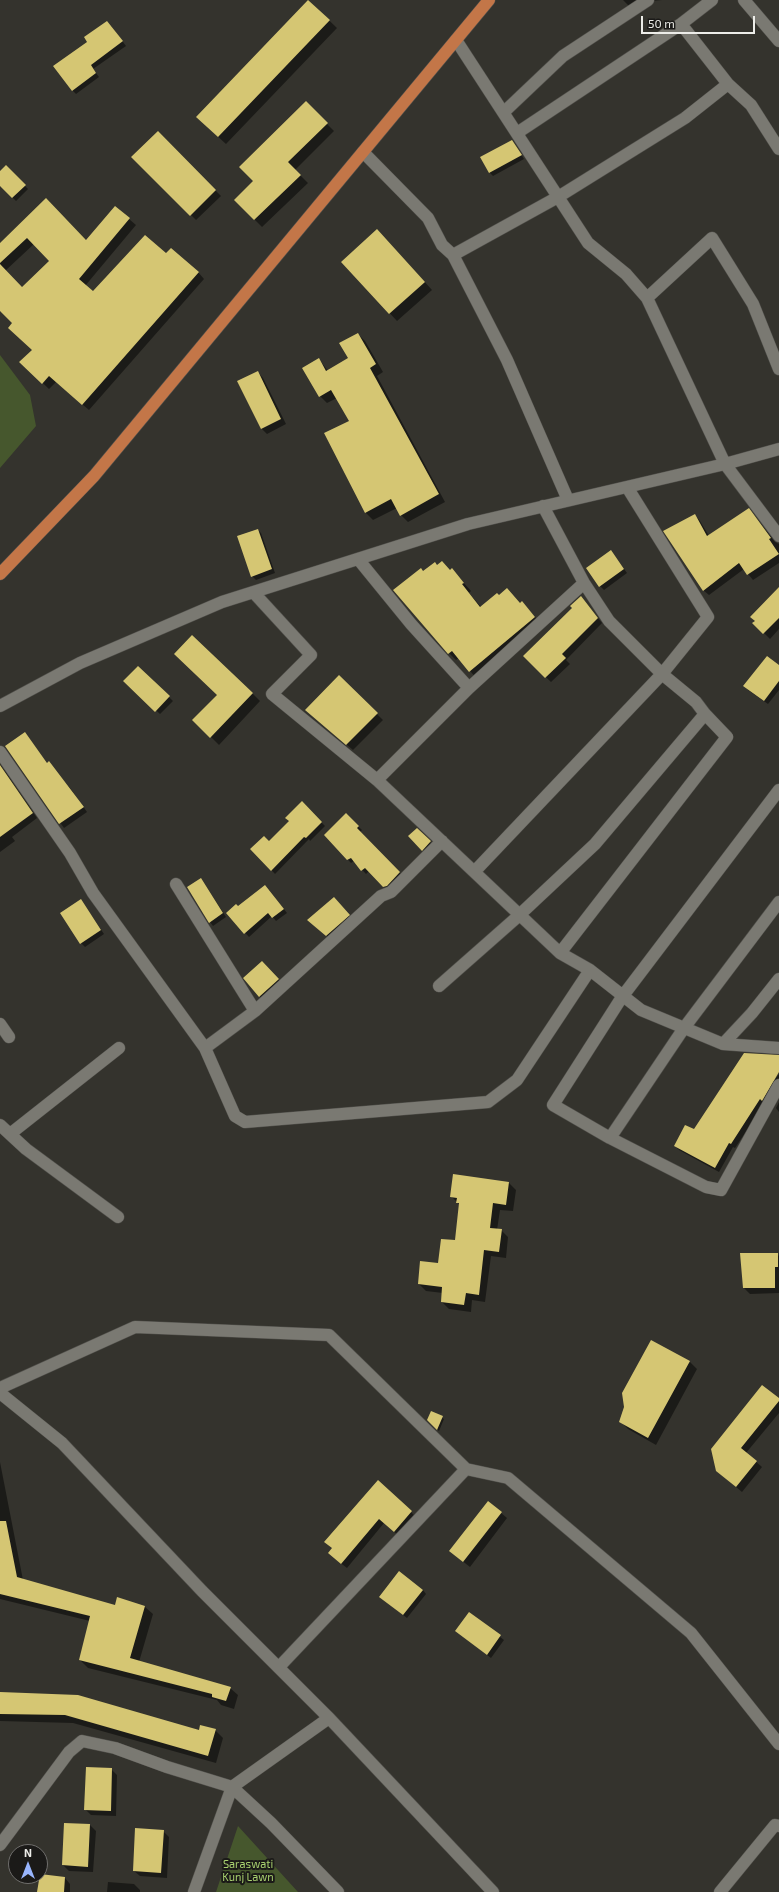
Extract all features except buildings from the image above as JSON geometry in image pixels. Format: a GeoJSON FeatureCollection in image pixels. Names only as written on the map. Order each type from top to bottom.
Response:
{"type":"FeatureCollection","features":[{"type":"Feature","properties":{"kind":"main road"},"geometry":{"type":"LineString","coordinates":[[0,574],[94,476],[489,0]]}},
{"type":"Feature","properties":{"kind":"street"},"geometry":{"type":"LineString","coordinates":[[504,112],[563,56],[648,0]]}},
{"type":"Feature","properties":{"kind":"street"},"geometry":{"type":"LineString","coordinates":[[517,133],[681,24],[712,0]]}},
{"type":"Feature","properties":{"kind":"street"},"geometry":{"type":"LineString","coordinates":[[744,0],[779,41]]}},
{"type":"Feature","properties":{"kind":"street"},"geometry":{"type":"LineString","coordinates":[[681,24],[728,84],[750,105],[779,149]]}},
{"type":"Feature","properties":{"kind":"street"},"geometry":{"type":"LineString","coordinates":[[456,40],[588,243],[626,274],[647,298],[725,464],[779,536]]}},
{"type":"Feature","properties":{"kind":"street"},"geometry":{"type":"LineString","coordinates":[[453,255],[558,197],[685,118],[728,84]]}},
{"type":"Feature","properties":{"kind":"street"},"geometry":{"type":"LineString","coordinates":[[363,152],[428,218],[442,245],[453,255],[507,360],[568,500]]}},
{"type":"Feature","properties":{"kind":"street"},"geometry":{"type":"LineString","coordinates":[[647,298],[712,238],[753,304],[779,369]]}},
{"type":"Feature","properties":{"kind":"street"},"geometry":{"type":"LineString","coordinates":[[0,706],[80,663],[222,602],[468,524],[725,464],[779,449]]}},
{"type":"Feature","properties":{"kind":"street"},"geometry":{"type":"LineString","coordinates":[[475,871],[662,674],[708,617],[627,487]]}},
{"type":"Feature","properties":{"kind":"street"},"geometry":{"type":"LineString","coordinates":[[543,506],[584,582],[609,621],[662,674],[696,702],[727,738],[560,953]]}},
{"type":"Feature","properties":{"kind":"street"},"geometry":{"type":"LineString","coordinates":[[358,559],[411,624],[469,688]]}},
{"type":"Feature","properties":{"kind":"street"},"geometry":{"type":"LineString","coordinates":[[377,780],[469,688],[584,582]]}},
{"type":"Feature","properties":{"kind":"street"},"geometry":{"type":"LineString","coordinates":[[254,593],[311,655],[272,694],[377,780],[560,953],[590,970],[640,1010],[723,1044],[779,1048]]}},
{"type":"Feature","properties":{"kind":"street"},"geometry":{"type":"LineString","coordinates":[[438,986],[520,914],[595,844],[705,714]]}},
{"type":"Feature","properties":{"kind":"street"},"geometry":{"type":"LineString","coordinates":[[0,752],[70,853],[93,893],[205,1048],[235,1116],[245,1122],[488,1102],[517,1080],[590,970]]}},
{"type":"Feature","properties":{"kind":"street"},"geometry":{"type":"LineString","coordinates":[[779,790],[622,997],[553,1106],[610,1138],[706,1187],[721,1190],[779,1085]]}},
{"type":"Feature","properties":{"kind":"street"},"geometry":{"type":"LineString","coordinates":[[205,1048],[255,1010],[381,896],[391,892],[442,841]]}},
{"type":"Feature","properties":{"kind":"street"},"geometry":{"type":"LineString","coordinates":[[176,884],[255,1010]]}},
{"type":"Feature","properties":{"kind":"street"},"geometry":{"type":"LineString","coordinates":[[610,1138],[684,1028],[779,902]]}},
{"type":"Feature","properties":{"kind":"street"},"geometry":{"type":"LineString","coordinates":[[723,1044],[752,1013],[779,979]]}},
{"type":"Feature","properties":{"kind":"street"},"geometry":{"type":"LineString","coordinates":[[0,1024],[9,1038]]}},
{"type":"Feature","properties":{"kind":"street"},"geometry":{"type":"LineString","coordinates":[[10,1134],[119,1048]]}},
{"type":"Feature","properties":{"kind":"street"},"geometry":{"type":"LineString","coordinates":[[0,1125],[26,1149],[118,1217]]}},
{"type":"Feature","properties":{"kind":"street"},"geometry":{"type":"LineString","coordinates":[[0,1388],[135,1327],[329,1335],[466,1470],[508,1478],[691,1634],[779,1744]]}},
{"type":"Feature","properties":{"kind":"street"},"geometry":{"type":"LineString","coordinates":[[0,1393],[62,1442],[202,1591],[329,1718],[493,1892]]}},
{"type":"Feature","properties":{"kind":"street"},"geometry":{"type":"LineString","coordinates":[[279,1667],[466,1470]]}},
{"type":"Feature","properties":{"kind":"street"},"geometry":{"type":"LineString","coordinates":[[194,1892],[232,1787],[329,1718]]}},
{"type":"Feature","properties":{"kind":"street"},"geometry":{"type":"LineString","coordinates":[[0,1846],[69,1752],[82,1741],[115,1748],[167,1767],[232,1787],[272,1823],[338,1892]]}},
{"type":"Feature","properties":{"kind":"street"},"geometry":{"type":"LineString","coordinates":[[720,1892],[778,1823]]}},
{"type":"Feature","properties":{"kind":"green space"},"geometry":{"type":"Polygon","coordinates":[[[0,355],[30,395],[36,426],[0,468],[0,355]]]}},
{"type":"Feature","properties":{"kind":"green space","name":"Saraswati Kunj Lawn"},"geometry":{"type":"Polygon","coordinates":[[[238,1826],[298,1892],[216,1892],[238,1826]]]}}]}
